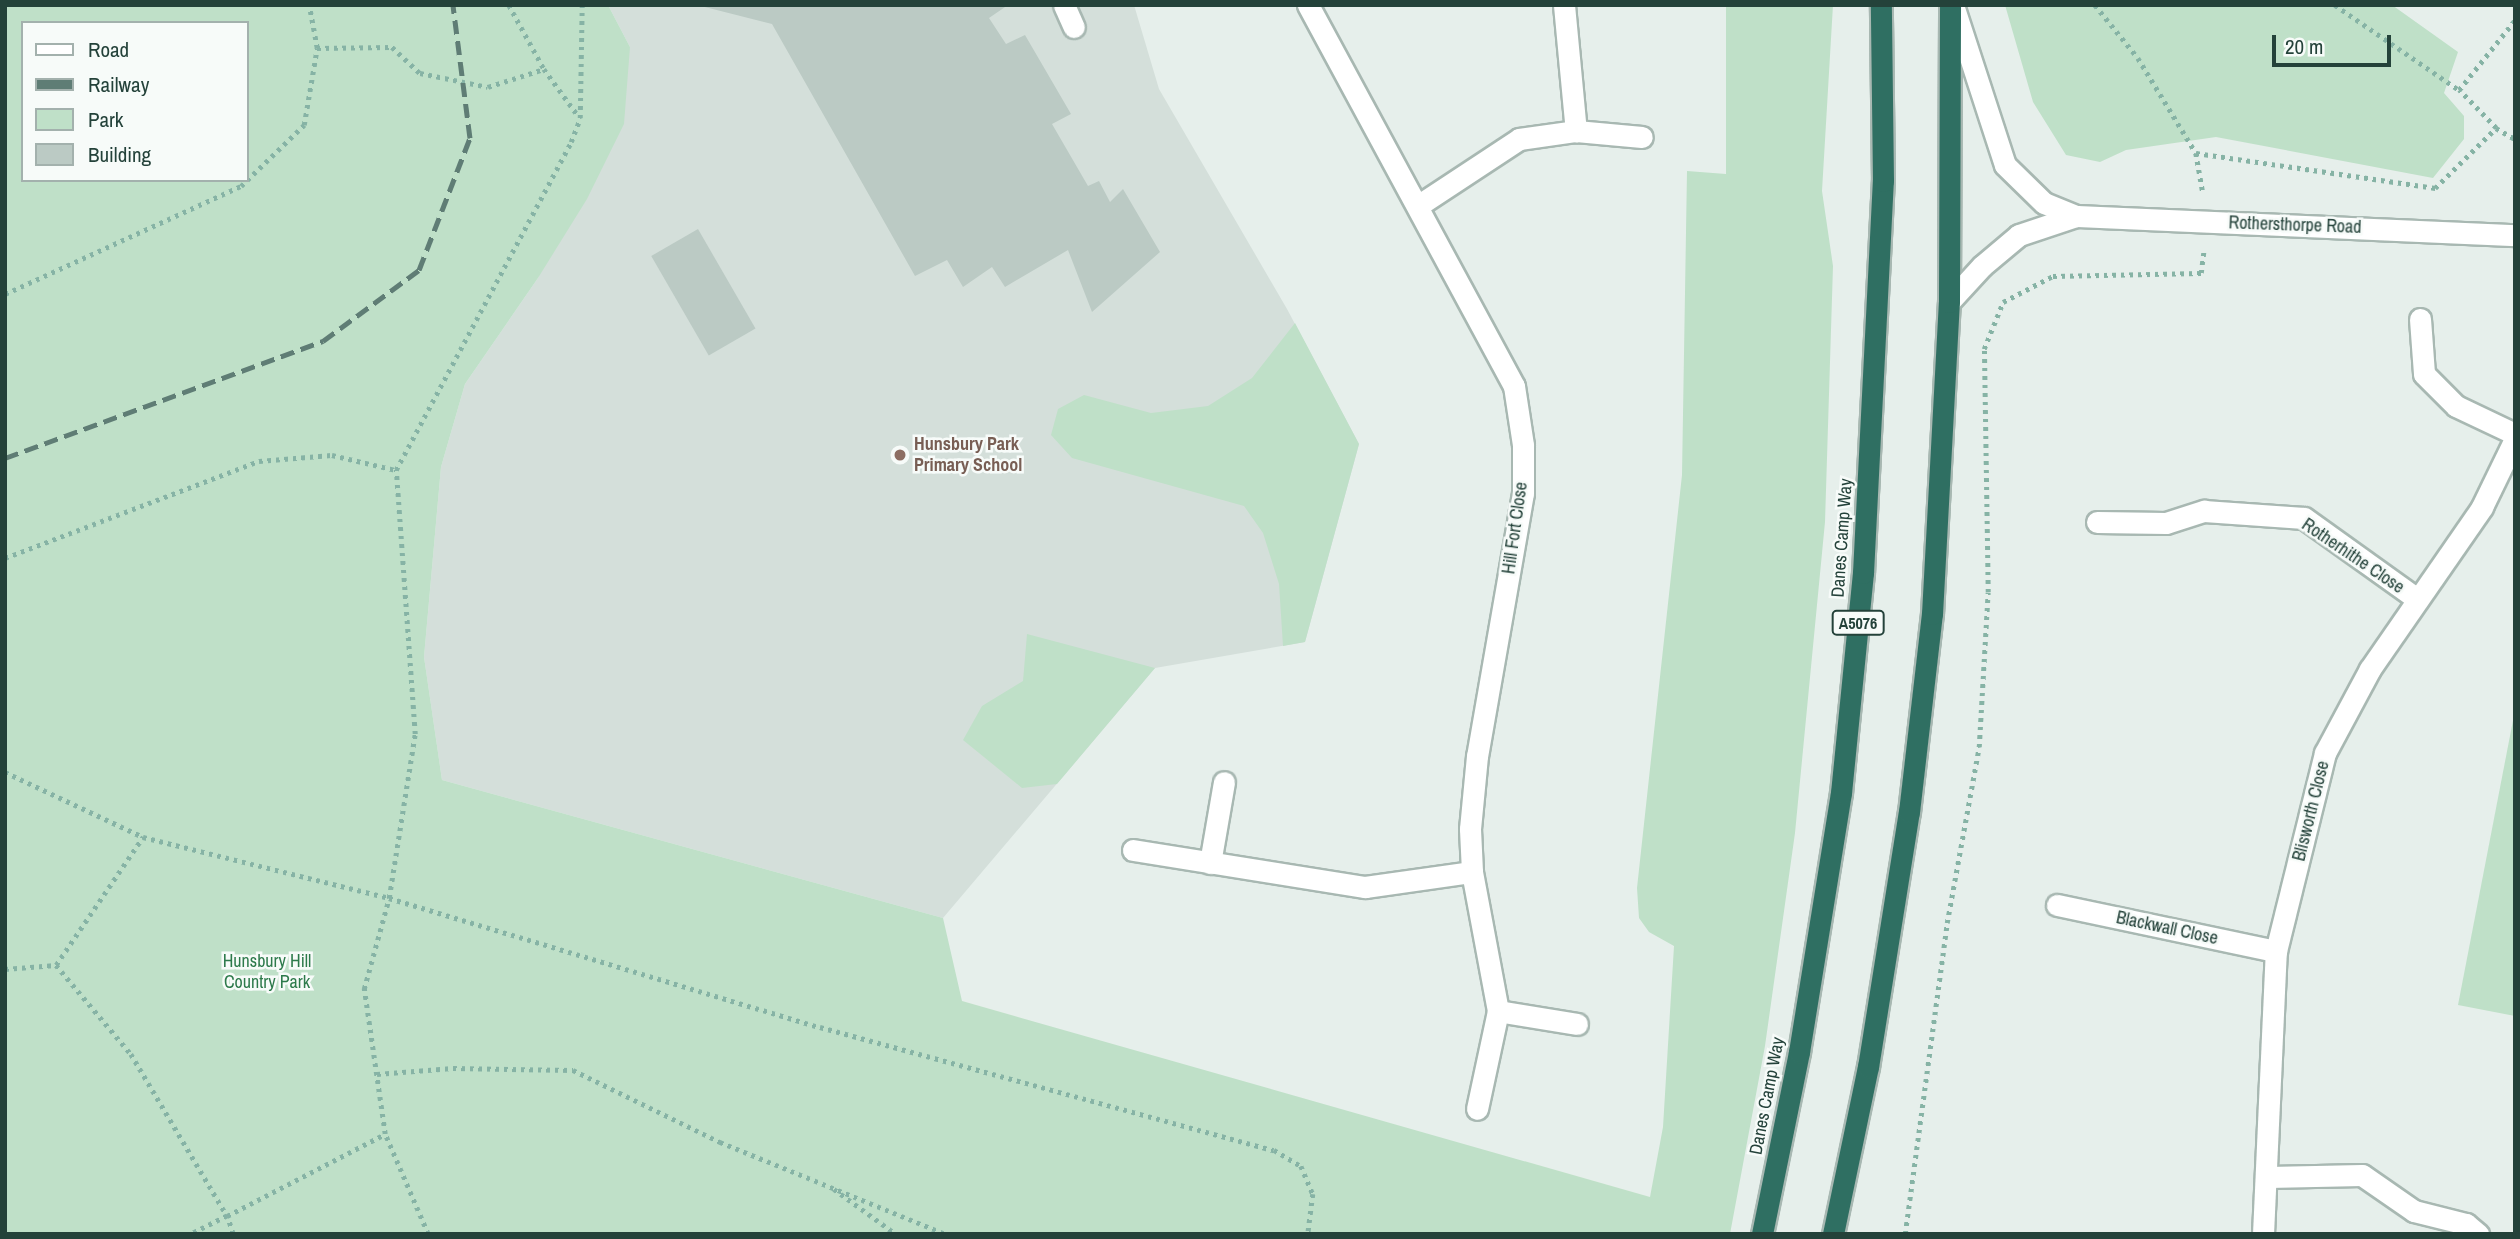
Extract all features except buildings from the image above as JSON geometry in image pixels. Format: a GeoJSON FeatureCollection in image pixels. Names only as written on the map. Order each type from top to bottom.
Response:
{"type":"FeatureCollection","features":[{"type":"Feature","properties":{"kind":"highway","name":"Danes Camp Way"},"geometry":{"type":"LineString","coordinates":[[1762,1234],[1799,1052],[1841,793],[1861,586],[1883,181],[1881,5]]}},
{"type":"Feature","properties":{"kind":"highway"},"geometry":{"type":"LineString","coordinates":[[1833,1234],[1868,1067],[1909,812],[1932,614],[1950,302],[1952,5]]}},
{"type":"Feature","properties":{"kind":"street"},"geometry":{"type":"LineString","coordinates":[[1064,5],[1074,27]]}},
{"type":"Feature","properties":{"kind":"street","name":"Hill Fort Close"},"geometry":{"type":"LineString","coordinates":[[1308,5],[1419,205],[1514,386],[1523,445],[1523,493],[1477,756],[1472,872],[1498,1011],[1477,1110]]}},
{"type":"Feature","properties":{"kind":"street"},"geometry":{"type":"LineString","coordinates":[[1564,5],[1573,58],[1576,131]]}},
{"type":"Feature","properties":{"kind":"street","name":"Rothersthorpe Road"},"geometry":{"type":"LineString","coordinates":[[1952,5],[2005,165],[2044,203],[2076,216],[2515,235]]}},
{"type":"Feature","properties":{"kind":"street"},"geometry":{"type":"LineString","coordinates":[[1419,205],[1519,139],[1576,131],[1642,137]]}},
{"type":"Feature","properties":{"kind":"street","name":"Rothersthorpe Road"},"geometry":{"type":"LineString","coordinates":[[1950,302],[1982,266],[2019,235],[2076,216]]}},
{"type":"Feature","properties":{"kind":"street"},"geometry":{"type":"LineString","coordinates":[[2420,319],[2424,374],[2456,406],[2515,436]]}},
{"type":"Feature","properties":{"kind":"street","name":"Blisworth Close"},"geometry":{"type":"LineString","coordinates":[[2263,1234],[2268,1177],[2276,951],[2325,753],[2370,668],[2482,507],[2515,436]]}},
{"type":"Feature","properties":{"kind":"street","name":"Rotherhithe Close"},"geometry":{"type":"LineString","coordinates":[[2097,522],[2166,523],[2204,511],[2304,518],[2417,599]]}},
{"type":"Feature","properties":{"kind":"street"},"geometry":{"type":"LineString","coordinates":[[1210,863],[1224,782]]}},
{"type":"Feature","properties":{"kind":"street"},"geometry":{"type":"LineString","coordinates":[[1133,850],[1365,887],[1472,872]]}},
{"type":"Feature","properties":{"kind":"street","name":"Blackwall Close"},"geometry":{"type":"LineString","coordinates":[[2057,905],[2276,951]]}},
{"type":"Feature","properties":{"kind":"street"},"geometry":{"type":"LineString","coordinates":[[1498,1011],[1577,1024]]}},
{"type":"Feature","properties":{"kind":"street"},"geometry":{"type":"LineString","coordinates":[[2268,1177],[2362,1175],[2414,1211],[2466,1224],[2478,1234]]}},
{"type":"Feature","properties":{"kind":"path"},"geometry":{"type":"LineString","coordinates":[[248,179],[304,125],[317,48],[309,5]]}},
{"type":"Feature","properties":{"kind":"path"},"geometry":{"type":"LineString","coordinates":[[509,5],[544,69],[580,118]]}},
{"type":"Feature","properties":{"kind":"path"},"geometry":{"type":"LineString","coordinates":[[428,1234],[385,1134],[364,989],[389,898],[415,734],[396,470],[580,118],[582,5]]}},
{"type":"Feature","properties":{"kind":"path"},"geometry":{"type":"LineString","coordinates":[[1905,1234],[1947,923],[1979,747],[1988,592],[1984,349],[2003,302],[2053,276],[2201,273],[2208,222],[2196,153],[2138,58],[2095,5]]}},
{"type":"Feature","properties":{"kind":"path"},"geometry":{"type":"LineString","coordinates":[[2335,5],[2459,90],[2496,128],[2515,139]]}},
{"type":"Feature","properties":{"kind":"path"},"geometry":{"type":"LineString","coordinates":[[2459,90],[2515,20]]}},
{"type":"Feature","properties":{"kind":"path"},"geometry":{"type":"LineString","coordinates":[[317,48],[392,47],[420,73],[488,87],[544,69]]}},
{"type":"Feature","properties":{"kind":"path"},"geometry":{"type":"LineString","coordinates":[[2196,153],[2435,188],[2496,128]]}},
{"type":"Feature","properties":{"kind":"path"},"geometry":{"type":"LineString","coordinates":[[5,294],[245,182]]}},
{"type":"Feature","properties":{"kind":"path"},"geometry":{"type":"LineString","coordinates":[[5,558],[259,461],[332,455],[396,470]]}},
{"type":"Feature","properties":{"kind":"path"},"geometry":{"type":"LineString","coordinates":[[5,772],[143,837],[389,898],[820,1027],[1274,1150],[1300,1166],[1313,1194],[1308,1234]]}},
{"type":"Feature","properties":{"kind":"path"},"geometry":{"type":"LineString","coordinates":[[56,965],[143,837]]}},
{"type":"Feature","properties":{"kind":"path"},"geometry":{"type":"LineString","coordinates":[[5,969],[56,965]]}},
{"type":"Feature","properties":{"kind":"path"},"geometry":{"type":"LineString","coordinates":[[56,965],[131,1054],[227,1216],[233,1234]]}},
{"type":"Feature","properties":{"kind":"path"},"geometry":{"type":"LineString","coordinates":[[377,1074],[453,1068],[573,1070],[720,1142],[945,1234]]}},
{"type":"Feature","properties":{"kind":"path"},"geometry":{"type":"LineString","coordinates":[[191,1234],[385,1134]]}},
{"type":"Feature","properties":{"kind":"path"},"geometry":{"type":"LineString","coordinates":[[827,1185],[896,1234]]}},
{"type":"Feature","properties":{"kind":"shaded area","name":"Hunsbury Park Primary School"},"geometry":{"type":"Polygon","coordinates":[[[608,5],[1134,5],[1159,89],[1287,309],[1359,444],[1305,642],[1155,668],[943,918],[442,780],[424,657],[441,467],[465,384],[538,278],[630,47],[608,5]]]}},
{"type":"Feature","properties":{"kind":"green space","name":"Hunsbury Hill Country Park"},"geometry":{"type":"Polygon","coordinates":[[[5,5],[608,5],[630,47],[624,124],[587,199],[538,278],[465,384],[441,467],[424,657],[442,780],[943,918],[962,1001],[1650,1197],[1663,1127],[1674,946],[1649,932],[1639,918],[1637,888],[1682,475],[1687,171],[1726,174],[1726,5],[1833,5],[1822,191],[1833,266],[1825,522],[1795,833],[1765,1046],[1730,1234],[5,1234],[5,5]]]}},
{"type":"Feature","properties":{"kind":"green space"},"geometry":{"type":"Polygon","coordinates":[[[2005,5],[2392,5],[2458,52],[2444,93],[2464,116],[2464,139],[2433,178],[2216,137],[2126,150],[2100,162],[2066,155],[2033,102],[2005,5]]]}},
{"type":"Feature","properties":{"kind":"green space"},"geometry":{"type":"Polygon","coordinates":[[[1295,323],[1359,444],[1305,642],[1283,646],[1279,584],[1263,533],[1244,506],[1072,458],[1051,435],[1058,409],[1084,395],[1151,413],[1208,406],[1252,378],[1295,323]]]}},
{"type":"Feature","properties":{"kind":"green space"},"geometry":{"type":"Polygon","coordinates":[[[1027,634],[1155,668],[1057,784],[1022,788],[963,740],[982,706],[1023,681],[1027,634]]]}},
{"type":"Feature","properties":{"kind":"green space"},"geometry":{"type":"Polygon","coordinates":[[[2515,710],[2515,1016],[2458,1005],[2515,710]]]}},
{"type":"Feature","properties":{"kind":"railway"},"geometry":{"type":"LineString","coordinates":[[5,458],[323,341],[419,270],[470,138],[453,5]]}},
{"type":"Feature","properties":{"kind":"place","name":"Hunsbury Park Primary School"},"geometry":{"type":"Point","coordinates":[900,455]}}]}
